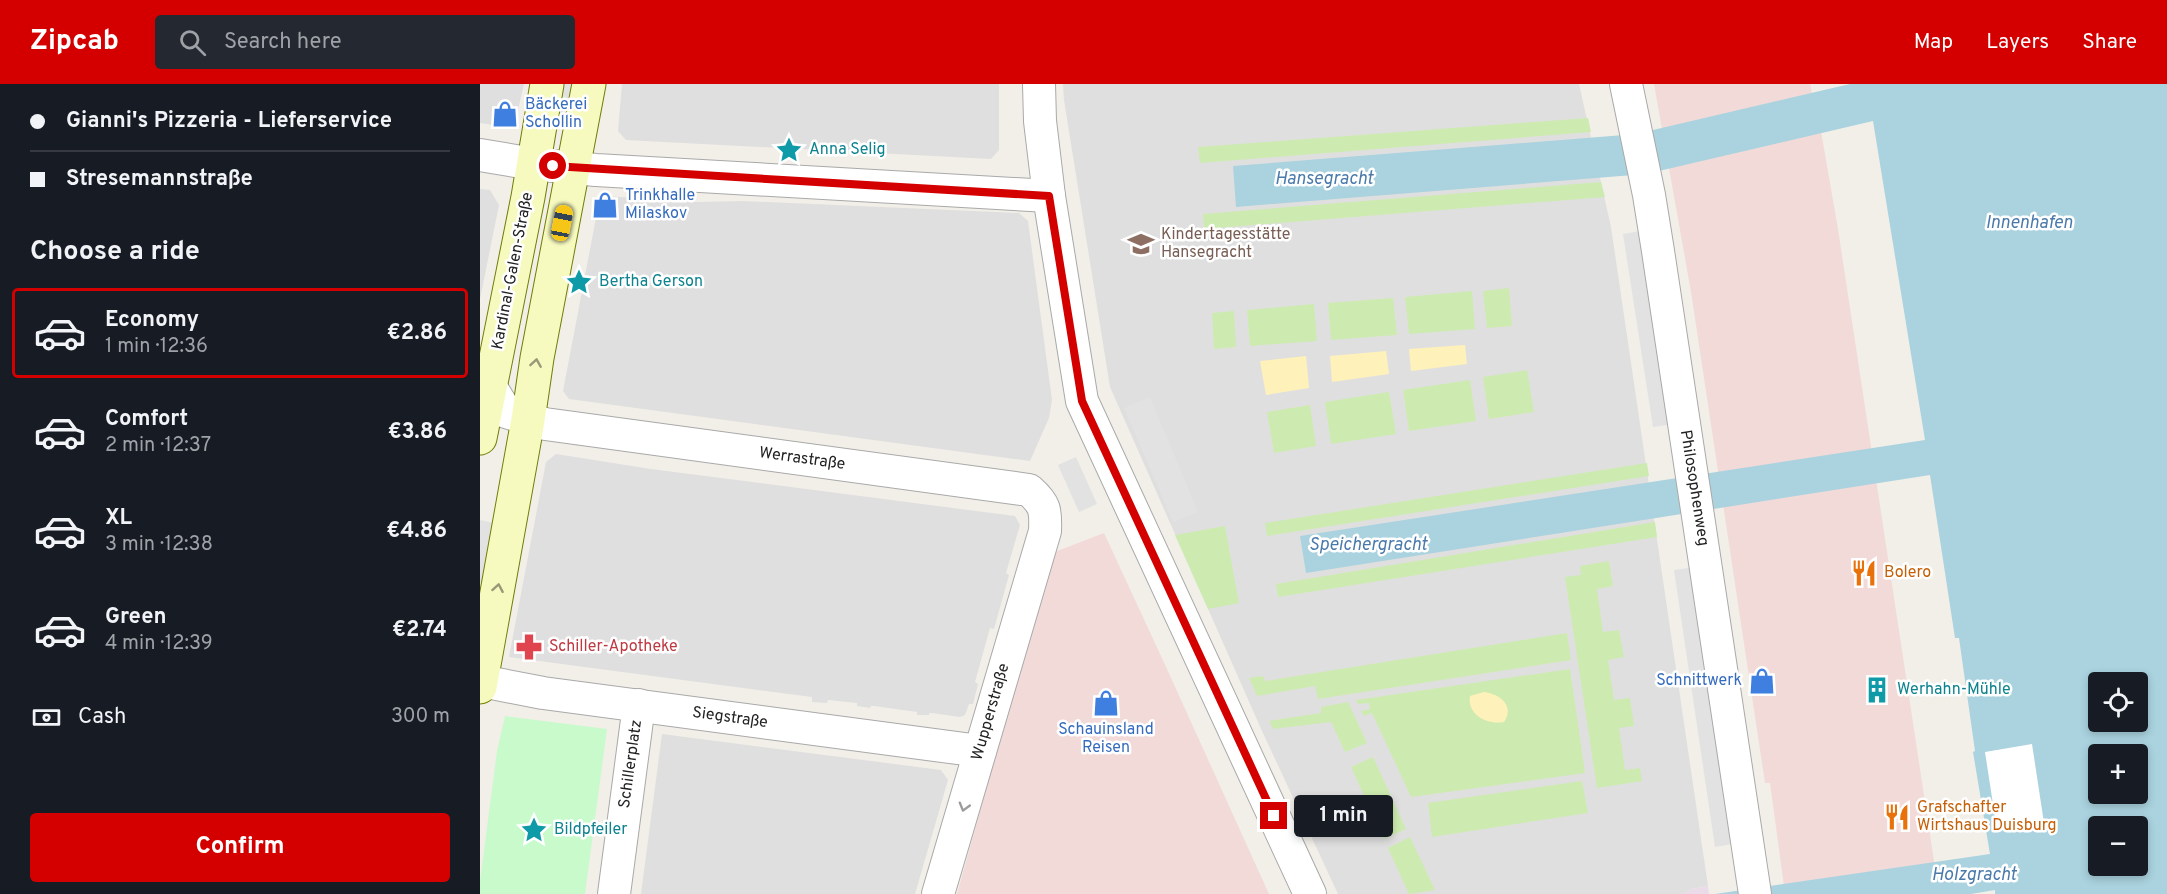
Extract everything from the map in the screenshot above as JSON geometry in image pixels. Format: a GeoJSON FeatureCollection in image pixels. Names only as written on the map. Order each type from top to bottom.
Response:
{"type":"FeatureCollection","features":[{"type":"Feature","properties":{"kind":"main road","name":"Kardinal-Galen-Straße"},"geometry":{"type":"LineString","coordinates":[[480,438],[547,84]]}},
{"type":"Feature","properties":{"kind":"main road"},"geometry":{"type":"LineString","coordinates":[[480,684],[486,620],[528,420],[537,358],[590,84]]}},
{"type":"Feature","properties":{"kind":"street"},"geometry":{"type":"LineString","coordinates":[[1039,84],[1040,121],[1049,196],[1082,401],[1310,894]]}},
{"type":"Feature","properties":{"kind":"street","name":"Philosophenweg"},"geometry":{"type":"LineString","coordinates":[[1626,84],[1645,177],[1754,887]]}},
{"type":"Feature","properties":{"kind":"street"},"geometry":{"type":"LineString","coordinates":[[480,154],[533,164],[573,168],[1049,196]]}},
{"type":"Feature","properties":{"kind":"street"},"geometry":{"type":"LineString","coordinates":[[490,386],[506,412],[528,420]]}},
{"type":"Feature","properties":{"kind":"street","name":"Werrastraße"},"geometry":{"type":"LineString","coordinates":[[528,420],[1029,490],[1042,501],[1046,515],[1045,531]]}},
{"type":"Feature","properties":{"kind":"street","name":"Wupperstraße"},"geometry":{"type":"LineString","coordinates":[[939,894],[1045,531]]}},
{"type":"Feature","properties":{"kind":"street","name":"Siegstraße"},"geometry":{"type":"LineString","coordinates":[[480,684],[980,751]]}},
{"type":"Feature","properties":{"kind":"street","name":"Schillerplatz"},"geometry":{"type":"LineString","coordinates":[[614,894],[639,705]]}},
{"type":"Feature","properties":{"kind":"shaded area"},"geometry":{"type":"Polygon","coordinates":[[[480,84],[524,84],[515,123],[507,127],[480,123],[480,84]]]}},
{"type":"Feature","properties":{"kind":"shaded area"},"geometry":{"type":"Polygon","coordinates":[[[560,84],[579,84],[574,116],[556,114],[560,84]]]}},
{"type":"Feature","properties":{"kind":"shaded area"},"geometry":{"type":"Polygon","coordinates":[[[622,84],[999,84],[999,150],[991,159],[626,140],[618,131],[622,84]]]}},
{"type":"Feature","properties":{"kind":"shaded area"},"geometry":{"type":"Polygon","coordinates":[[[1063,84],[1579,84],[1611,227],[1708,886],[1692,889],[1682,894],[1338,894],[1262,731],[1110,387],[1063,84]]]}},
{"type":"Feature","properties":{"kind":"shaded area"},"geometry":{"type":"Polygon","coordinates":[[[1654,84],[1810,84],[1838,229],[1939,894],[1785,894],[1770,783],[1765,783],[1691,292],[1654,84]]]}},
{"type":"Feature","properties":{"kind":"shaded area"},"geometry":{"type":"Polygon","coordinates":[[[480,189],[490,190],[499,205],[480,299],[480,189]]]}},
{"type":"Feature","properties":{"kind":"shaded area"},"geometry":{"type":"Polygon","coordinates":[[[605,196],[697,202],[743,201],[1019,213],[1028,221],[1052,400],[1049,418],[1030,461],[569,399],[563,391],[599,202],[605,196]]]}},
{"type":"Feature","properties":{"kind":"shaded area"},"geometry":{"type":"Polygon","coordinates":[[[1646,230],[1674,424],[1653,427],[1623,234],[1646,230]]]}},
{"type":"Feature","properties":{"kind":"shaded area"},"geometry":{"type":"Polygon","coordinates":[[[1150,397],[1198,512],[1173,522],[1124,408],[1150,397]]]}},
{"type":"Feature","properties":{"kind":"shaded area"},"geometry":{"type":"Polygon","coordinates":[[[556,454],[651,469],[1015,516],[1020,525],[1006,573],[1009,575],[994,629],[990,628],[975,682],[978,684],[973,704],[969,704],[965,715],[960,717],[932,713],[917,715],[917,712],[857,706],[857,703],[828,700],[827,703],[812,702],[812,697],[509,657],[546,462],[556,454]]]}},
{"type":"Feature","properties":{"kind":"shaded area"},"geometry":{"type":"Polygon","coordinates":[[[1076,457],[1097,504],[1079,512],[1058,465],[1076,457]]]}},
{"type":"Feature","properties":{"kind":"shaded area"},"geometry":{"type":"Polygon","coordinates":[[[480,520],[498,524],[487,583],[480,582],[480,520]]]}},
{"type":"Feature","properties":{"kind":"shaded area"},"geometry":{"type":"Polygon","coordinates":[[[1104,533],[1269,894],[957,894],[1052,553],[1104,533]]]}},
{"type":"Feature","properties":{"kind":"shaded area"},"geometry":{"type":"Polygon","coordinates":[[[1696,567],[1738,843],[1715,847],[1674,570],[1696,567]]]}},
{"type":"Feature","properties":{"kind":"shaded area"},"geometry":{"type":"Polygon","coordinates":[[[662,734],[941,770],[948,780],[915,894],[641,894],[662,734]]]}},
{"type":"Feature","properties":{"kind":"shaded area"},"geometry":{"type":"Polygon","coordinates":[[[1708,886],[1709,894],[1682,894],[1692,889],[1708,886]]]}},
{"type":"Feature","properties":{"kind":"green space"},"geometry":{"type":"Polygon","coordinates":[[[1588,118],[1591,132],[1200,163],[1198,147],[1588,118]]]}},
{"type":"Feature","properties":{"kind":"green space"},"geometry":{"type":"Polygon","coordinates":[[[1601,182],[1605,197],[1204,229],[1203,214],[1601,182]]]}},
{"type":"Feature","properties":{"kind":"green space"},"geometry":{"type":"Polygon","coordinates":[[[1509,288],[1512,326],[1487,328],[1483,291],[1509,288]]]}},
{"type":"Feature","properties":{"kind":"green space"},"geometry":{"type":"Polygon","coordinates":[[[1472,291],[1475,329],[1409,334],[1405,297],[1472,291]]]}},
{"type":"Feature","properties":{"kind":"green space"},"geometry":{"type":"Polygon","coordinates":[[[1393,298],[1397,335],[1331,340],[1328,303],[1393,298]]]}},
{"type":"Feature","properties":{"kind":"green space"},"geometry":{"type":"Polygon","coordinates":[[[1314,304],[1317,341],[1250,346],[1247,310],[1314,304]]]}},
{"type":"Feature","properties":{"kind":"green space"},"geometry":{"type":"Polygon","coordinates":[[[1234,311],[1236,347],[1214,349],[1212,313],[1234,311]]]}},
{"type":"Feature","properties":{"kind":"green space"},"geometry":{"type":"Polygon","coordinates":[[[1527,370],[1534,412],[1489,419],[1483,377],[1527,370]]]}},
{"type":"Feature","properties":{"kind":"green space"},"geometry":{"type":"Polygon","coordinates":[[[1470,380],[1476,421],[1409,431],[1403,390],[1470,380]]]}},
{"type":"Feature","properties":{"kind":"green space"},"geometry":{"type":"Polygon","coordinates":[[[1389,392],[1396,434],[1331,444],[1325,402],[1389,392]]]}},
{"type":"Feature","properties":{"kind":"green space"},"geometry":{"type":"Polygon","coordinates":[[[1310,405],[1316,446],[1274,453],[1267,412],[1310,405]]]}},
{"type":"Feature","properties":{"kind":"green space"},"geometry":{"type":"Polygon","coordinates":[[[1647,463],[1649,476],[1267,536],[1265,523],[1647,463]]]}},
{"type":"Feature","properties":{"kind":"green space"},"geometry":{"type":"Polygon","coordinates":[[[1655,522],[1657,537],[1278,597],[1276,584],[1655,522]]]}},
{"type":"Feature","properties":{"kind":"green space"},"geometry":{"type":"Polygon","coordinates":[[[1225,526],[1239,603],[1208,609],[1175,535],[1225,526]]]}},
{"type":"Feature","properties":{"kind":"green space"},"geometry":{"type":"Polygon","coordinates":[[[1609,561],[1613,586],[1597,589],[1603,632],[1619,630],[1624,657],[1608,660],[1614,700],[1630,698],[1634,726],[1619,728],[1625,770],[1640,768],[1642,781],[1597,788],[1565,577],[1581,575],[1580,566],[1609,561]]]}},
{"type":"Feature","properties":{"kind":"green space"},"geometry":{"type":"Polygon","coordinates":[[[1567,633],[1571,660],[1318,699],[1315,686],[1257,696],[1249,678],[1263,676],[1265,681],[1567,633]]]}},
{"type":"Feature","properties":{"kind":"green space"},"geometry":{"type":"Polygon","coordinates":[[[1570,669],[1585,773],[1411,797],[1372,713],[1364,716],[1361,711],[1370,709],[1369,703],[1358,704],[1356,700],[1570,669]]]}},
{"type":"Feature","properties":{"kind":"green space"},"geometry":{"type":"Polygon","coordinates":[[[1348,702],[1367,743],[1345,752],[1331,722],[1273,729],[1269,721],[1321,713],[1321,707],[1348,702]]]}},
{"type":"Feature","properties":{"kind":"green space"},"geometry":{"type":"Polygon","coordinates":[[[505,716],[607,729],[585,894],[480,894],[497,751],[505,716]]]}},
{"type":"Feature","properties":{"kind":"green space"},"geometry":{"type":"Polygon","coordinates":[[[1373,757],[1406,829],[1384,839],[1351,767],[1373,757]]]}},
{"type":"Feature","properties":{"kind":"green space"},"geometry":{"type":"Polygon","coordinates":[[[1582,781],[1588,813],[1432,837],[1428,803],[1582,781]]]}},
{"type":"Feature","properties":{"kind":"green space"},"geometry":{"type":"Polygon","coordinates":[[[1410,837],[1435,890],[1409,894],[1388,848],[1410,837]]]}},
{"type":"Feature","properties":{"kind":"sand"},"geometry":{"type":"Polygon","coordinates":[[[1465,345],[1467,364],[1411,371],[1409,349],[1465,345]]]}},
{"type":"Feature","properties":{"kind":"sand"},"geometry":{"type":"Polygon","coordinates":[[[1386,351],[1389,374],[1332,382],[1330,356],[1386,351]]]}},
{"type":"Feature","properties":{"kind":"sand"},"geometry":{"type":"Polygon","coordinates":[[[1306,356],[1309,388],[1266,395],[1260,361],[1306,356]]]}},
{"type":"Feature","properties":{"kind":"sand"},"geometry":{"type":"Polygon","coordinates":[[[1484,692],[1500,698],[1507,706],[1508,711],[1504,722],[1491,722],[1475,713],[1470,703],[1470,696],[1484,692]]]}},
{"type":"Feature","properties":{"kind":"water","name":"Innenhafen"},"geometry":{"type":"Polygon","coordinates":[[[1850,84],[2167,84],[2167,894],[1995,894],[1995,890],[1971,894],[1715,894],[1990,854],[1973,752],[1975,751],[1959,638],[1955,638],[1930,475],[1306,573],[1300,536],[1925,440],[1873,121],[1646,174],[1236,207],[1233,166],[1636,134],[1850,84]]]}},
{"type":"Feature","properties":{"kind":"pier"},"geometry":{"type":"Polygon","coordinates":[[[2032,744],[2044,823],[1997,830],[1985,752],[2032,744]]]}},
{"type":"Feature","properties":{"kind":"place","name":"Bäckerei Schollin"},"geometry":{"type":"Point","coordinates":[505,114]}},
{"type":"Feature","properties":{"kind":"place","name":"Anna Selig"},"geometry":{"type":"Point","coordinates":[789,150]}},
{"type":"Feature","properties":{"kind":"place","name":"Trinkhalle Milaskov"},"geometry":{"type":"Point","coordinates":[605,205]}},
{"type":"Feature","properties":{"kind":"place","name":"Kindertagesstätte Hansegracht"},"geometry":{"type":"Point","coordinates":[1141,244]}},
{"type":"Feature","properties":{"kind":"place","name":"Bertha Gerson"},"geometry":{"type":"Point","coordinates":[579,282]}},
{"type":"Feature","properties":{"kind":"place","name":"Bolero"},"geometry":{"type":"Point","coordinates":[1864,573]}},
{"type":"Feature","properties":{"kind":"place","name":"Schiller-Apotheke"},"geometry":{"type":"Point","coordinates":[529,647]}},
{"type":"Feature","properties":{"kind":"place","name":"Schnittwerk"},"geometry":{"type":"Point","coordinates":[1762,681]}},
{"type":"Feature","properties":{"kind":"place","name":"Werhahn-Mühle"},"geometry":{"type":"Point","coordinates":[1877,690]}},
{"type":"Feature","properties":{"kind":"place","name":"Schauinsland Reisen"},"geometry":{"type":"Point","coordinates":[1106,703]}},
{"type":"Feature","properties":{"kind":"place","name":"Grafschafter Wirtshaus Duisburg"},"geometry":{"type":"Point","coordinates":[1897,817]}},
{"type":"Feature","properties":{"kind":"place","name":"Bildpfeiler"},"geometry":{"type":"Point","coordinates":[534,830]}},
{"type":"Feature","properties":{"kind":"route"},"geometry":{"type":"LineString","coordinates":[[553,166],[1049,196],[1082,401],[1274,816]]}},
{"type":"Feature","properties":{"kind":"water label","name":"Hansegracht"},"geometry":{"type":"Point","coordinates":[1324,179]}},
{"type":"Feature","properties":{"kind":"water label","name":"Speichergracht"},"geometry":{"type":"Point","coordinates":[1368,545]}},
{"type":"Feature","properties":{"kind":"water label","name":"Holzgracht"},"geometry":{"type":"Point","coordinates":[1974,875]}}]}
